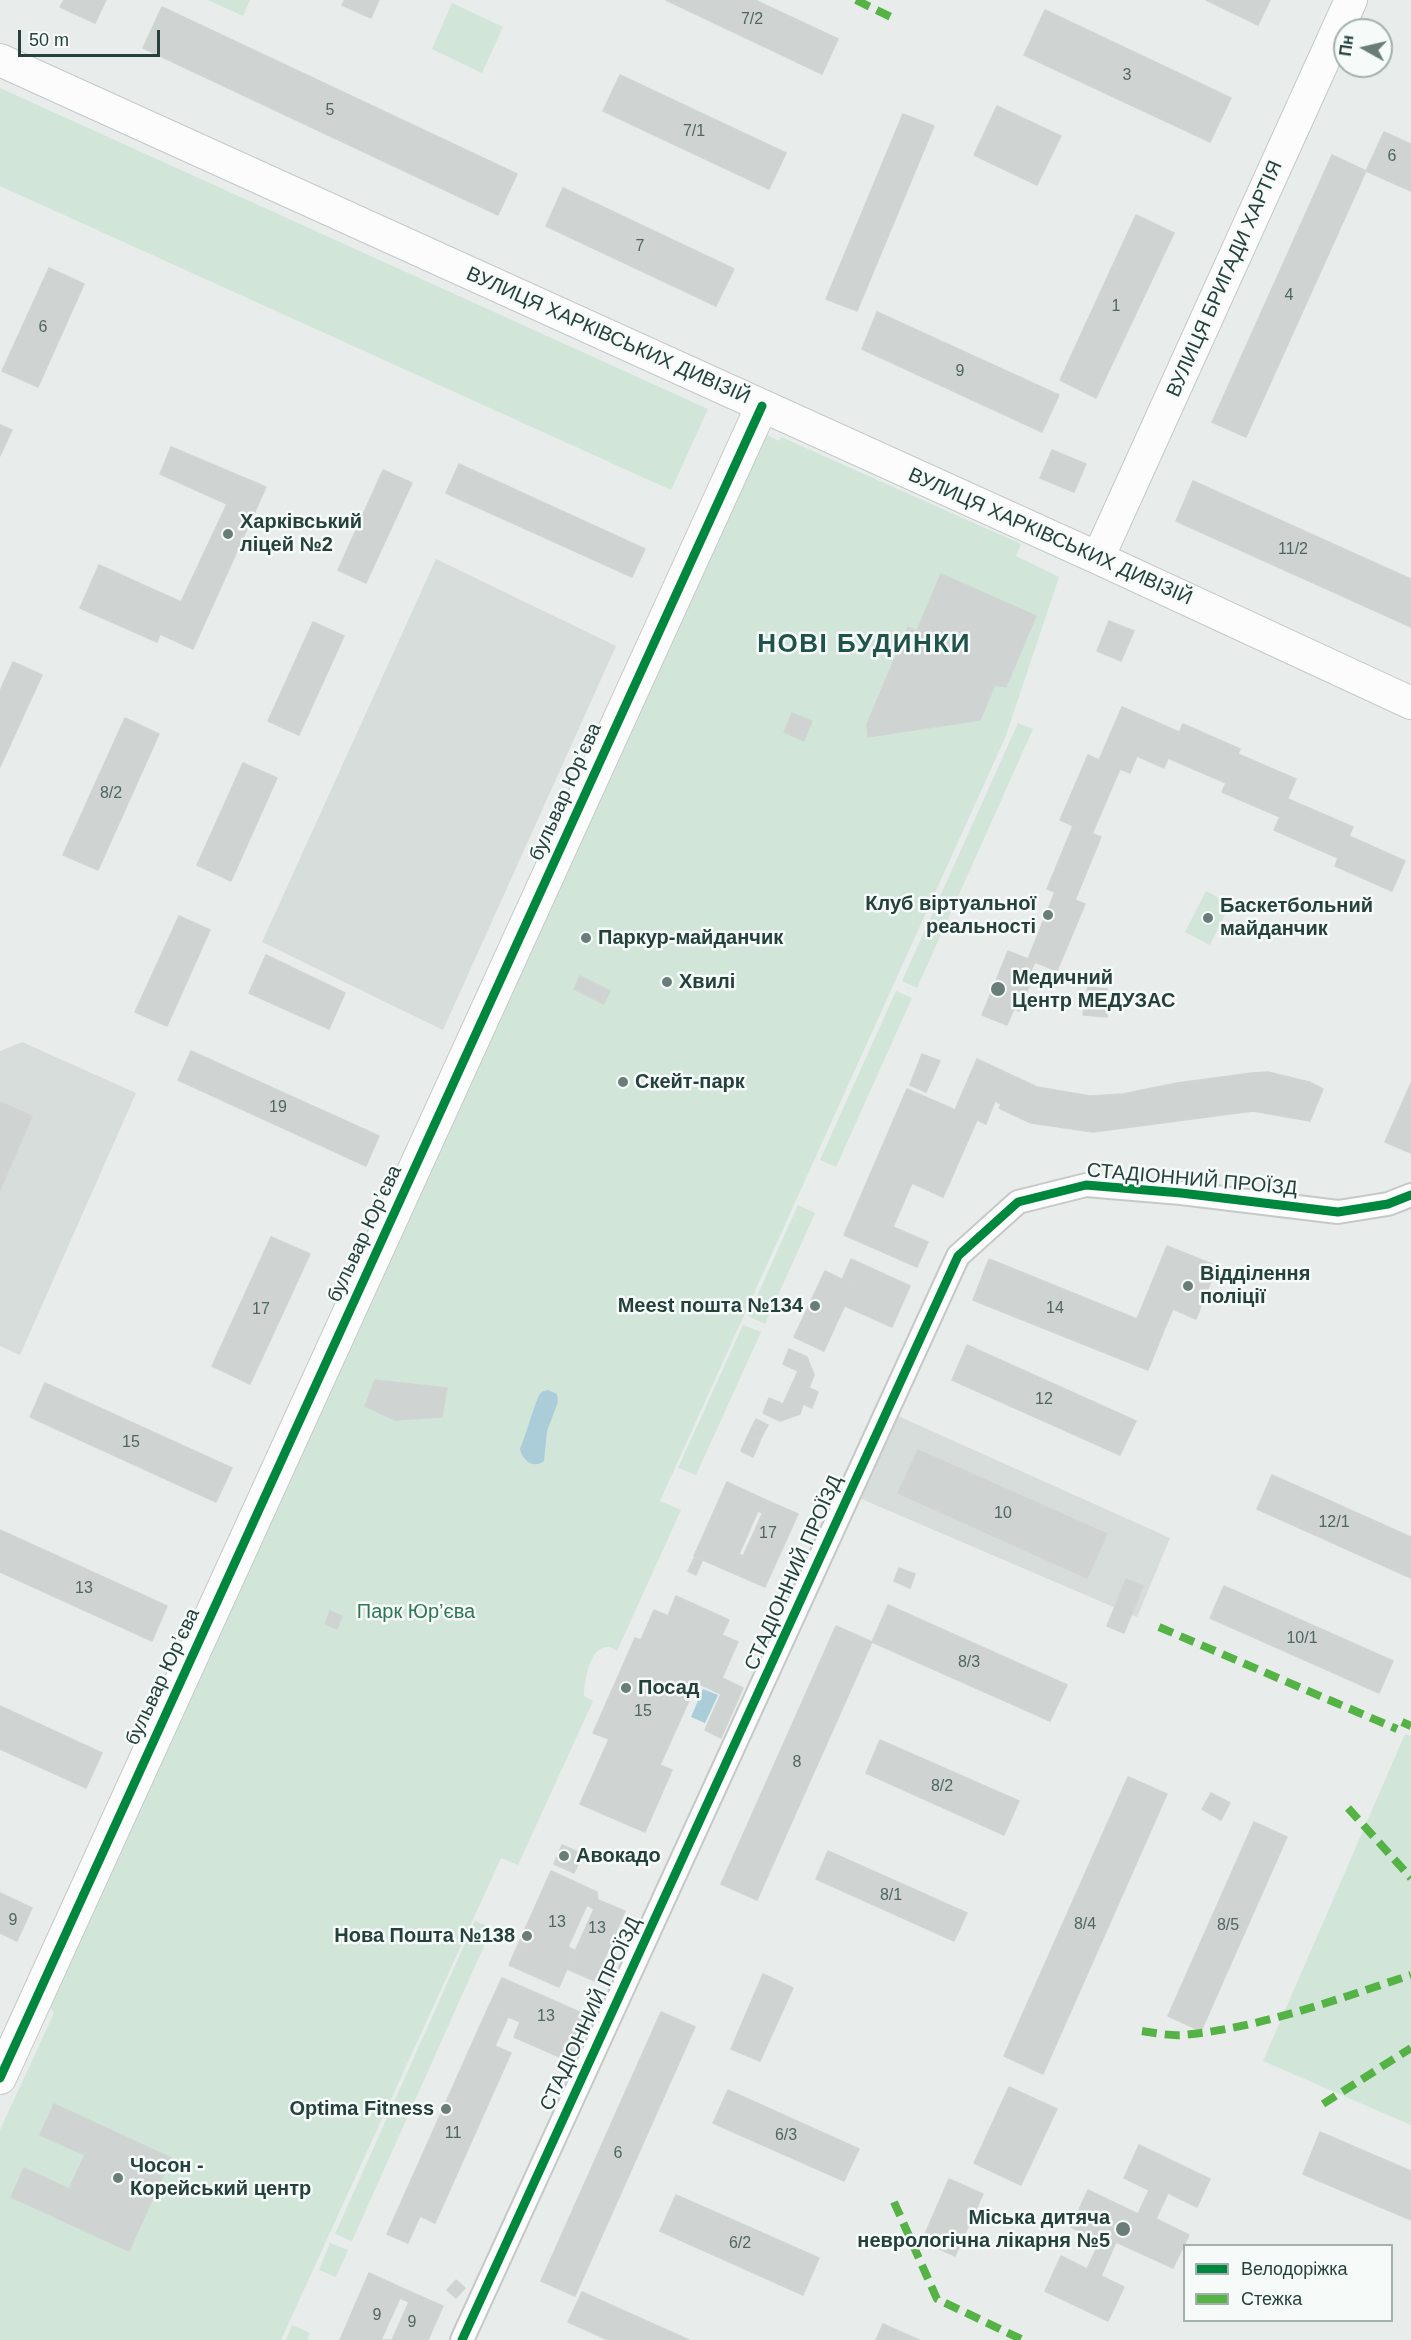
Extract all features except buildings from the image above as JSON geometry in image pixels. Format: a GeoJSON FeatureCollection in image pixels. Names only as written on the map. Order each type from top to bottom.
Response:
{"type":"FeatureCollection","features":[{"type":"Feature","properties":{"kind":"street","name":"ВУЛИЦЯ БРИГАДИ ХАРТІЯ"},"geometry":{"type":"LineString","coordinates":[[1098,558],[1351,0]]}},
{"type":"Feature","properties":{"kind":"street","name":"ВУЛИЦЯ ХАРКІВСЬКИХ ДИВІЗІЙ"},"geometry":{"type":"LineString","coordinates":[[0,60],[1098,558],[1411,703]]}},
{"type":"Feature","properties":{"kind":"street","name":"бульвар Юрʼєва"},"geometry":{"type":"LineString","coordinates":[[0,2078],[762,406]]}},
{"type":"Feature","properties":{"kind":"street","name":"СТАДІОННИЙ ПРОЇЗД"},"geometry":{"type":"LineString","coordinates":[[462,2340],[958,1256],[1018,1202],[1086,1185],[1181,1193],[1338,1212],[1388,1204],[1411,1195]]}},
{"type":"Feature","properties":{"kind":"shaded area"},"geometry":{"type":"Polygon","coordinates":[[[436,559],[616,646],[443,1030],[262,942],[436,559]]]}},
{"type":"Feature","properties":{"kind":"shaded area"},"geometry":{"type":"Polygon","coordinates":[[[22,1042],[136,1093],[20,1355],[0,1346],[0,1051],[22,1042]]]}},
{"type":"Feature","properties":{"kind":"shaded area"},"geometry":{"type":"Polygon","coordinates":[[[887,1411],[1170,1538],[1137,1617],[850,1494],[887,1411]]]}},
{"type":"Feature","properties":{"kind":"green space"},"geometry":{"type":"Polygon","coordinates":[[[208,0],[250,0],[243,16],[208,0]]]}},
{"type":"Feature","properties":{"kind":"green space"},"geometry":{"type":"Polygon","coordinates":[[[452,3],[503,27],[482,73],[432,49],[452,3]]]}},
{"type":"Feature","properties":{"kind":"green space"},"geometry":{"type":"Polygon","coordinates":[[[0,88],[708,409],[671,490],[0,186],[0,88]]]}},
{"type":"Feature","properties":{"kind":"green space","name":"Парк Юр’єва"},"geometry":{"type":"Polygon","coordinates":[[[765,434],[779,441],[781,437],[1021,544],[1016,556],[1059,577],[1005,738],[660,1501],[681,1510],[617,1651],[608,1647],[601,1649],[592,1659],[584,1696],[593,1701],[518,1865],[501,1858],[281,2340],[0,2340],[0,2130],[54,2013],[47,2004],[765,434]]]}},
{"type":"Feature","properties":{"kind":"green space"},"geometry":{"type":"Polygon","coordinates":[[[1018,723],[1033,729],[917,988],[902,981],[1018,723]]]}},
{"type":"Feature","properties":{"kind":"green space","name":"Баскетбольний майданчик"},"geometry":{"type":"Polygon","coordinates":[[[1206,891],[1230,904],[1210,945],[1185,932],[1206,891]]]}},
{"type":"Feature","properties":{"kind":"green space"},"geometry":{"type":"Polygon","coordinates":[[[896,991],[912,998],[836,1167],[820,1160],[896,991]]]}},
{"type":"Feature","properties":{"kind":"green space"},"geometry":{"type":"Polygon","coordinates":[[[798,1205],[815,1213],[765,1324],[748,1316],[798,1205]]]}},
{"type":"Feature","properties":{"kind":"green space"},"geometry":{"type":"Polygon","coordinates":[[[743,1325],[761,1332],[696,1475],[678,1468],[743,1325]]]}},
{"type":"Feature","properties":{"kind":"green space"},"geometry":{"type":"Polygon","coordinates":[[[1405,1734],[1411,1736],[1411,2125],[1263,2061],[1405,1734]]]}},
{"type":"Feature","properties":{"kind":"green space"},"geometry":{"type":"Polygon","coordinates":[[[475,1921],[492,1928],[352,2241],[335,2234],[475,1921]]]}},
{"type":"Feature","properties":{"kind":"green space"},"geometry":{"type":"Polygon","coordinates":[[[330,2243],[348,2250],[336,2277],[319,2270],[330,2243]]]}},
{"type":"Feature","properties":{"kind":"green space"},"geometry":{"type":"Polygon","coordinates":[[[292,2325],[310,2333],[307,2340],[286,2340],[292,2325]]]}},
{"type":"Feature","properties":{"kind":"water"},"geometry":{"type":"Polygon","coordinates":[[[548,1390],[557,1394],[558,1402],[547,1431],[544,1461],[532,1464],[523,1457],[520,1449],[538,1397],[542,1392],[548,1390]]]}},
{"type":"Feature","properties":{"kind":"water"},"geometry":{"type":"Polygon","coordinates":[[[703,1689],[718,1695],[705,1723],[691,1717],[703,1689]]]}},
{"type":"Feature","properties":{"kind":"marked path"},"geometry":{"type":"LineString","coordinates":[[856,0],[895,19]]}},
{"type":"Feature","properties":{"kind":"marked path"},"geometry":{"type":"LineString","coordinates":[[1159,1627],[1397,1729]]}},
{"type":"Feature","properties":{"kind":"marked path"},"geometry":{"type":"LineString","coordinates":[[1402,1722],[1411,1726]]}},
{"type":"Feature","properties":{"kind":"marked path"},"geometry":{"type":"LineString","coordinates":[[1348,1808],[1411,1878]]}},
{"type":"Feature","properties":{"kind":"marked path"},"geometry":{"type":"LineString","coordinates":[[1142,2031],[1183,2035],[1241,2026],[1327,2003],[1411,1975]]}},
{"type":"Feature","properties":{"kind":"marked path"},"geometry":{"type":"LineString","coordinates":[[1323,2104],[1411,2048]]}},
{"type":"Feature","properties":{"kind":"marked path"},"geometry":{"type":"LineString","coordinates":[[894,2202],[937,2299],[1023,2340]]}},
{"type":"Feature","properties":{"kind":"cycle path"},"geometry":{"type":"LineString","coordinates":[[0,2078],[762,406]]}},
{"type":"Feature","properties":{"kind":"cycle path"},"geometry":{"type":"LineString","coordinates":[[462,2340],[958,1256],[1018,1202],[1086,1185],[1181,1193],[1338,1212],[1388,1204],[1411,1195]]}},
{"type":"Feature","properties":{"kind":"place","name":"Харківський ліцей №2"},"geometry":{"type":"Point","coordinates":[228,534]}},
{"type":"Feature","properties":{"kind":"place","name":"Клуб віртуальної реальності"},"geometry":{"type":"Point","coordinates":[1048,915]}},
{"type":"Feature","properties":{"kind":"place","name":"Баскетбольний майданчик"},"geometry":{"type":"Point","coordinates":[1208,918]}},
{"type":"Feature","properties":{"kind":"place","name":"Паркур-майданчик"},"geometry":{"type":"Point","coordinates":[586,938]}},
{"type":"Feature","properties":{"kind":"place","name":"Хвилі"},"geometry":{"type":"Point","coordinates":[667,982]}},
{"type":"Feature","properties":{"kind":"place","name":"Медичний Центр МЕДУЗАС"},"geometry":{"type":"Point","coordinates":[998,989]}},
{"type":"Feature","properties":{"kind":"place","name":"Скейт-парк"},"geometry":{"type":"Point","coordinates":[623,1082]}},
{"type":"Feature","properties":{"kind":"place","name":"Відділення поліції"},"geometry":{"type":"Point","coordinates":[1188,1286]}},
{"type":"Feature","properties":{"kind":"place","name":"Meest пошта №134"},"geometry":{"type":"Point","coordinates":[815,1306]}},
{"type":"Feature","properties":{"kind":"place","name":"Посад"},"geometry":{"type":"Point","coordinates":[626,1688]}},
{"type":"Feature","properties":{"kind":"place","name":"Авокадо"},"geometry":{"type":"Point","coordinates":[564,1856]}},
{"type":"Feature","properties":{"kind":"place","name":"Нова Пошта №138"},"geometry":{"type":"Point","coordinates":[527,1936]}},
{"type":"Feature","properties":{"kind":"place","name":"Optima Fitness"},"geometry":{"type":"Point","coordinates":[446,2109]}},
{"type":"Feature","properties":{"kind":"place","name":"Чосон - Корейський центр"},"geometry":{"type":"Point","coordinates":[118,2178]}},
{"type":"Feature","properties":{"kind":"place","name":"Міська дитяча неврологічна лікарня №5"},"geometry":{"type":"Point","coordinates":[1123,2229]}},
{"type":"Feature","properties":{"kind":"district","name":"НОВІ БУДИНКИ"},"geometry":{"type":"Point","coordinates":[864,645]}}]}
